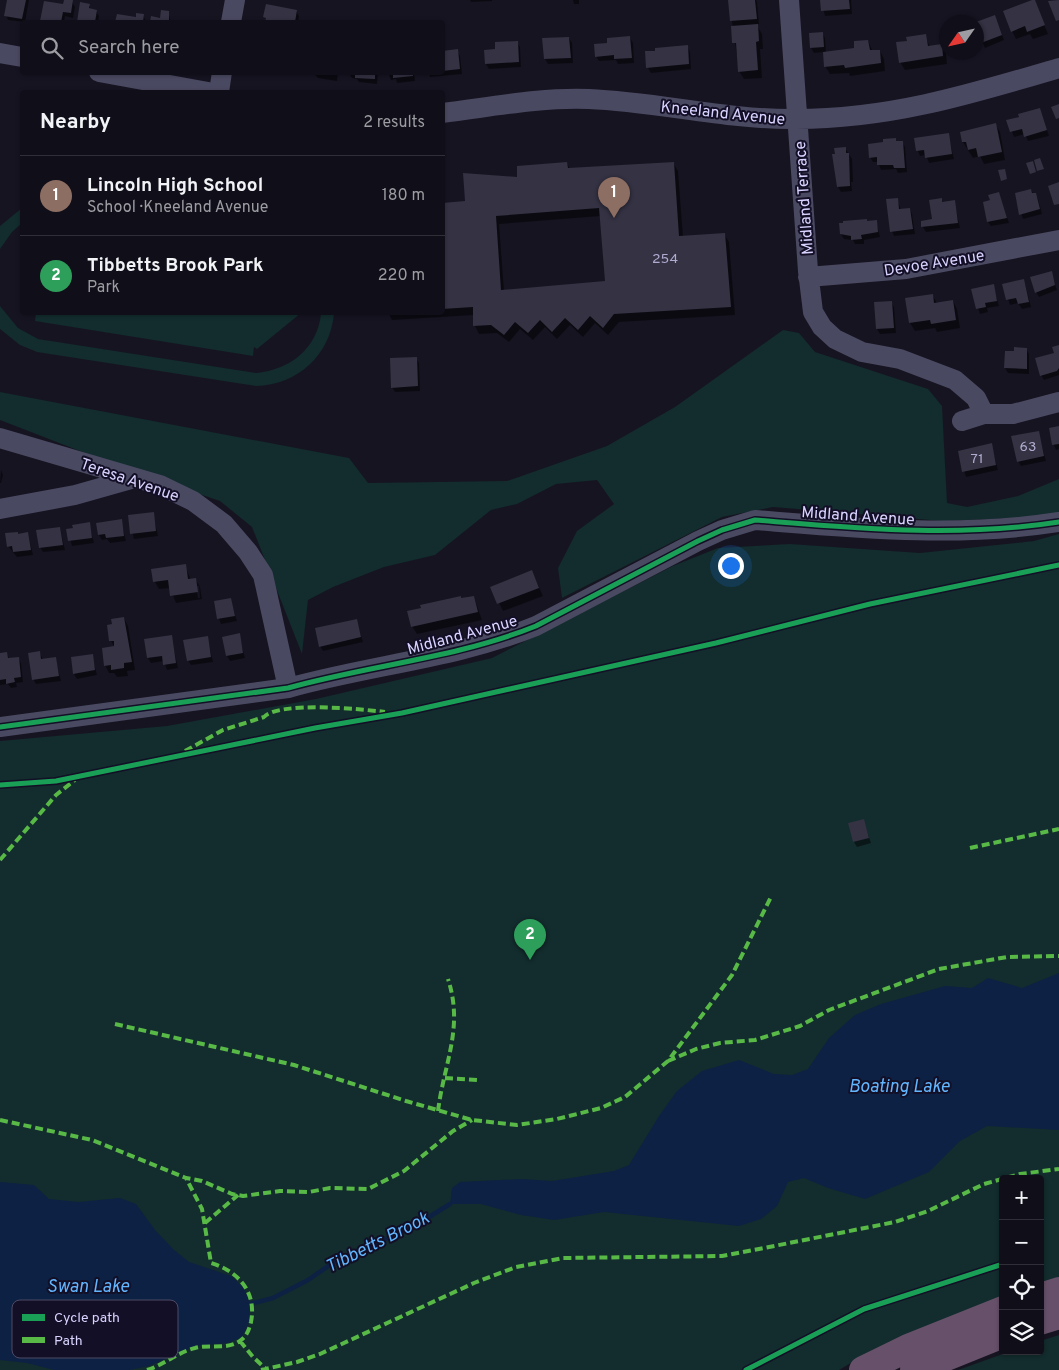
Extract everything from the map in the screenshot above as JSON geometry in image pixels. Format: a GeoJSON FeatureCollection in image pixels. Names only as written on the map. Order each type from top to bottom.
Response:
{"type":"FeatureCollection","features":[{"type":"Feature","properties":{"kind":"highway"},"geometry":{"type":"LineString","coordinates":[[1044,1296],[1059,1291]]}},
{"type":"Feature","properties":{"kind":"highway"},"geometry":{"type":"LineString","coordinates":[[863,1370],[908,1348],[999,1312]]}},
{"type":"Feature","properties":{"kind":"highway"},"geometry":{"type":"LineString","coordinates":[[1044,1320],[1059,1315]]}},
{"type":"Feature","properties":{"kind":"highway"},"geometry":{"type":"LineString","coordinates":[[914,1370],[999,1336]]}},
{"type":"Feature","properties":{"kind":"street"},"geometry":{"type":"LineString","coordinates":[[231,20],[235,0]]}},
{"type":"Feature","properties":{"kind":"street","name":"Midland Terrace"},"geometry":{"type":"LineString","coordinates":[[789,0],[808,277],[813,312],[822,327],[835,339],[862,352],[900,359],[955,380],[976,398],[984,414]]}},
{"type":"Feature","properties":{"kind":"street"},"geometry":{"type":"LineString","coordinates":[[0,53],[20,57]]}},
{"type":"Feature","properties":{"kind":"street","name":"Kneeland Avenue"},"geometry":{"type":"LineString","coordinates":[[445,113],[552,100],[588,99],[752,118],[852,117],[924,106],[1059,68]]}},
{"type":"Feature","properties":{"kind":"street"},"geometry":{"type":"LineString","coordinates":[[115,75],[197,90]]}},
{"type":"Feature","properties":{"kind":"street"},"geometry":{"type":"LineString","coordinates":[[219,90],[222,75]]}},
{"type":"Feature","properties":{"kind":"street","name":"Devoe Avenue"},"geometry":{"type":"LineString","coordinates":[[808,277],[906,269],[1059,240]]}},
{"type":"Feature","properties":{"kind":"street"},"geometry":{"type":"LineString","coordinates":[[962,421],[984,414],[1013,414],[1059,402]]}},
{"type":"Feature","properties":{"kind":"street","name":"Teresa Avenue"},"geometry":{"type":"LineString","coordinates":[[0,438],[160,485],[193,502],[224,524],[248,552],[263,575],[288,688]]}},
{"type":"Feature","properties":{"kind":"street"},"geometry":{"type":"LineString","coordinates":[[0,509],[76,495],[135,478]]}},
{"type":"Feature","properties":{"kind":"street","name":"Midland Avenue"},"geometry":{"type":"LineString","coordinates":[[0,727],[288,688],[317,680],[454,652],[512,636],[536,626],[698,541],[745,522],[755,520],[928,532],[1022,528],[1059,522]]}},
{"type":"Feature","properties":{"kind":"green space"},"geometry":{"type":"Polygon","coordinates":[[[20,210],[20,225],[12,232],[0,249],[0,226],[20,210]]]}},
{"type":"Feature","properties":{"kind":"green space"},"geometry":{"type":"Polygon","coordinates":[[[0,306],[18,328],[38,339],[256,373],[268,371],[291,362],[308,347],[319,326],[321,315],[334,315],[332,328],[326,342],[310,364],[285,380],[256,386],[37,352],[20,345],[0,329],[0,306]]]}},
{"type":"Feature","properties":{"kind":"green space"},"geometry":{"type":"Polygon","coordinates":[[[36,315],[299,315],[257,349],[254,347],[253,356],[35,321],[36,315]]]}},
{"type":"Feature","properties":{"kind":"green space"},"geometry":{"type":"Polygon","coordinates":[[[783,330],[799,333],[815,352],[928,389],[942,406],[947,503],[967,507],[1018,496],[1059,479],[1059,512],[1041,517],[942,521],[773,507],[722,517],[562,598],[558,568],[577,531],[614,504],[597,480],[556,484],[517,504],[491,510],[435,555],[384,567],[333,587],[308,600],[302,654],[252,527],[220,501],[134,472],[0,420],[0,392],[349,458],[368,483],[507,481],[607,446],[675,407],[783,330]]]}},
{"type":"Feature","properties":{"kind":"green space"},"geometry":{"type":"Polygon","coordinates":[[[1059,534],[1059,1278],[1044,1284],[1044,1175],[999,1175],[999,1300],[856,1360],[839,1370],[0,1370],[0,741],[167,726],[316,699],[492,658],[673,566],[718,548],[790,544],[920,553],[1034,541],[1059,534]]]}},
{"type":"Feature","properties":{"kind":"green space"},"geometry":{"type":"Polygon","coordinates":[[[1059,1335],[1059,1370],[958,1370],[1000,1355],[1044,1355],[1044,1340],[1059,1335]]]}},
{"type":"Feature","properties":{"kind":"water","name":"Boating Lake"},"geometry":{"type":"Polygon","coordinates":[[[1059,973],[1059,1130],[987,1126],[960,1141],[929,1172],[865,1199],[828,1188],[804,1178],[788,1182],[777,1206],[761,1219],[739,1226],[604,1212],[554,1220],[521,1215],[481,1204],[450,1204],[452,1188],[460,1182],[522,1179],[552,1181],[614,1171],[629,1165],[677,1091],[702,1071],[739,1060],[774,1074],[792,1075],[808,1069],[829,1038],[855,1015],[881,1004],[945,986],[972,988],[988,978],[1022,988],[1059,973]]]}},
{"type":"Feature","properties":{"kind":"water","name":"Swan Lake"},"geometry":{"type":"Polygon","coordinates":[[[0,1182],[34,1185],[49,1199],[79,1202],[120,1198],[136,1204],[155,1230],[174,1250],[189,1262],[231,1276],[244,1288],[250,1304],[249,1323],[242,1337],[228,1343],[195,1346],[178,1353],[178,1300],[12,1300],[12,1358],[167,1358],[149,1366],[129,1370],[54,1370],[27,1363],[0,1360],[0,1182]]]}},
{"type":"Feature","properties":{"kind":"building"},"geometry":{"type":"Polygon","coordinates":[[[7,0],[26,0],[22,19],[4,16],[7,0]]]}},
{"type":"Feature","properties":{"kind":"building"},"geometry":{"type":"Polygon","coordinates":[[[64,0],[73,0],[71,13],[63,12],[61,20],[40,20],[44,1],[63,4],[64,0]]]}},
{"type":"Feature","properties":{"kind":"building"},"geometry":{"type":"Polygon","coordinates":[[[728,0],[755,0],[757,19],[730,21],[728,0]]]}},
{"type":"Feature","properties":{"kind":"building"},"geometry":{"type":"Polygon","coordinates":[[[820,0],[849,0],[850,9],[821,11],[820,0]]]}},
{"type":"Feature","properties":{"kind":"building"},"geometry":{"type":"Polygon","coordinates":[[[1035,0],[1045,25],[1027,32],[1025,26],[1011,32],[1003,11],[1035,0]]]}},
{"type":"Feature","properties":{"kind":"building"},"geometry":{"type":"Polygon","coordinates":[[[1059,0],[1059,20],[1056,21],[1048,1],[1059,0]]]}},
{"type":"Feature","properties":{"kind":"building"},"geometry":{"type":"Polygon","coordinates":[[[80,2],[90,4],[89,8],[97,10],[95,20],[77,20],[80,2]]]}},
{"type":"Feature","properties":{"kind":"building"},"geometry":{"type":"Polygon","coordinates":[[[266,4],[297,10],[295,20],[266,20],[266,18],[263,17],[266,4]]]}},
{"type":"Feature","properties":{"kind":"building"},"geometry":{"type":"Polygon","coordinates":[[[161,10],[169,11],[169,20],[150,20],[151,16],[160,18],[161,10]]]}},
{"type":"Feature","properties":{"kind":"building"},"geometry":{"type":"Polygon","coordinates":[[[136,13],[144,14],[143,20],[116,20],[117,14],[136,17],[136,13]]]}},
{"type":"Feature","properties":{"kind":"building"},"geometry":{"type":"Polygon","coordinates":[[[995,15],[1002,35],[984,42],[984,19],[995,15]]]}},
{"type":"Feature","properties":{"kind":"building"},"geometry":{"type":"Polygon","coordinates":[[[758,24],[759,41],[756,42],[758,70],[738,72],[736,43],[732,43],[731,26],[758,24]]]}},
{"type":"Feature","properties":{"kind":"building"},"geometry":{"type":"Polygon","coordinates":[[[823,32],[824,47],[810,48],[809,33],[823,32]]]}},
{"type":"Feature","properties":{"kind":"building"},"geometry":{"type":"Polygon","coordinates":[[[926,34],[928,46],[939,44],[939,57],[899,63],[896,42],[907,41],[906,37],[926,34]]]}},
{"type":"Feature","properties":{"kind":"building"},"geometry":{"type":"Polygon","coordinates":[[[630,36],[632,58],[614,59],[614,55],[595,57],[594,44],[607,43],[607,38],[630,36]]]}},
{"type":"Feature","properties":{"kind":"building"},"geometry":{"type":"Polygon","coordinates":[[[569,37],[571,58],[544,59],[542,38],[569,37]]]}},
{"type":"Feature","properties":{"kind":"building"},"geometry":{"type":"Polygon","coordinates":[[[868,40],[870,50],[880,50],[881,63],[845,68],[844,65],[824,67],[823,52],[854,48],[854,41],[868,40]]]}},
{"type":"Feature","properties":{"kind":"building"},"geometry":{"type":"Polygon","coordinates":[[[518,41],[519,62],[485,64],[484,50],[495,49],[495,42],[518,41]]]}},
{"type":"Feature","properties":{"kind":"building"},"geometry":{"type":"Polygon","coordinates":[[[688,45],[689,64],[646,68],[645,51],[655,51],[655,48],[688,45]]]}},
{"type":"Feature","properties":{"kind":"building"},"geometry":{"type":"Polygon","coordinates":[[[458,49],[460,69],[445,71],[445,51],[458,49]]]}},
{"type":"Feature","properties":{"kind":"building"},"geometry":{"type":"Polygon","coordinates":[[[355,75],[375,75],[375,79],[355,78],[355,75]]]}},
{"type":"Feature","properties":{"kind":"building"},"geometry":{"type":"Polygon","coordinates":[[[393,75],[413,75],[413,76],[393,78],[393,75]]]}},
{"type":"Feature","properties":{"kind":"building"},"geometry":{"type":"Polygon","coordinates":[[[1059,104],[1059,118],[1056,119],[1051,107],[1059,104]]]}},
{"type":"Feature","properties":{"kind":"building"},"geometry":{"type":"Polygon","coordinates":[[[1040,108],[1047,130],[1024,137],[1022,129],[1010,132],[1006,120],[1019,117],[1018,114],[1040,108]]]}},
{"type":"Feature","properties":{"kind":"building"},"geometry":{"type":"Polygon","coordinates":[[[996,123],[1002,152],[978,157],[976,148],[968,150],[966,142],[962,142],[960,132],[996,123]]]}},
{"type":"Feature","properties":{"kind":"building"},"geometry":{"type":"Polygon","coordinates":[[[949,133],[952,154],[925,158],[924,150],[916,151],[914,138],[949,133]]]}},
{"type":"Feature","properties":{"kind":"building"},"geometry":{"type":"Polygon","coordinates":[[[896,138],[896,141],[903,141],[905,168],[894,168],[893,165],[877,165],[877,157],[869,158],[868,144],[883,142],[883,139],[896,138]]]}},
{"type":"Feature","properties":{"kind":"building"},"geometry":{"type":"Polygon","coordinates":[[[846,147],[846,153],[849,153],[850,186],[837,187],[832,154],[835,154],[834,148],[846,147]]]}},
{"type":"Feature","properties":{"kind":"building"},"geometry":{"type":"Polygon","coordinates":[[[1040,158],[1044,169],[1037,171],[1034,160],[1040,158]]]}},
{"type":"Feature","properties":{"kind":"building"},"geometry":{"type":"Polygon","coordinates":[[[1033,161],[1036,172],[1030,174],[1026,163],[1033,161]]]}},
{"type":"Feature","properties":{"kind":"building"},"geometry":{"type":"Polygon","coordinates":[[[567,162],[568,168],[674,162],[679,236],[725,233],[731,307],[614,314],[603,328],[590,316],[578,330],[565,318],[552,332],[540,320],[528,333],[515,322],[504,335],[491,325],[473,326],[473,307],[445,309],[445,203],[465,201],[463,173],[517,177],[517,166],[567,162]],[[599,208],[496,216],[501,290],[605,281],[599,208]]]}},
{"type":"Feature","properties":{"kind":"building"},"geometry":{"type":"Polygon","coordinates":[[[1005,169],[1007,179],[1001,181],[998,170],[1005,169]]]}},
{"type":"Feature","properties":{"kind":"building"},"geometry":{"type":"Polygon","coordinates":[[[1059,182],[1059,204],[1054,205],[1048,186],[1059,182]]]}},
{"type":"Feature","properties":{"kind":"building"},"geometry":{"type":"Polygon","coordinates":[[[1031,189],[1032,193],[1036,193],[1040,209],[1019,215],[1015,193],[1031,189]]]}},
{"type":"Feature","properties":{"kind":"building"},"geometry":{"type":"Polygon","coordinates":[[[999,192],[1007,218],[987,222],[983,202],[990,200],[988,195],[999,192]]]}},
{"type":"Feature","properties":{"kind":"building"},"geometry":{"type":"Polygon","coordinates":[[[898,198],[899,209],[910,208],[913,229],[890,232],[886,199],[898,198]]]}},
{"type":"Feature","properties":{"kind":"building"},"geometry":{"type":"Polygon","coordinates":[[[942,198],[942,202],[955,200],[958,223],[921,227],[921,221],[932,219],[929,200],[942,198]]]}},
{"type":"Feature","properties":{"kind":"building"},"geometry":{"type":"Polygon","coordinates":[[[867,219],[867,221],[877,220],[878,232],[861,235],[862,239],[851,240],[851,236],[840,234],[839,223],[867,219]]]}},
{"type":"Feature","properties":{"kind":"building"},"geometry":{"type":"Polygon","coordinates":[[[1052,271],[1055,285],[1035,293],[1030,277],[1052,271]]]}},
{"type":"Feature","properties":{"kind":"building"},"geometry":{"type":"Polygon","coordinates":[[[1024,279],[1029,302],[1018,304],[1016,298],[1006,300],[1002,284],[1024,279]]]}},
{"type":"Feature","properties":{"kind":"building"},"geometry":{"type":"Polygon","coordinates":[[[994,284],[997,301],[985,303],[986,307],[976,309],[971,289],[994,284]]]}},
{"type":"Feature","properties":{"kind":"building"},"geometry":{"type":"Polygon","coordinates":[[[933,294],[934,303],[953,300],[956,320],[931,324],[930,320],[909,323],[905,298],[933,294]]]}},
{"type":"Feature","properties":{"kind":"building"},"geometry":{"type":"Polygon","coordinates":[[[892,301],[894,328],[876,329],[874,302],[892,301]]]}},
{"type":"Feature","properties":{"kind":"building"},"geometry":{"type":"Polygon","coordinates":[[[1059,345],[1059,368],[1057,371],[1040,376],[1035,358],[1054,353],[1052,347],[1059,345]]]}},
{"type":"Feature","properties":{"kind":"building"},"geometry":{"type":"Polygon","coordinates":[[[1014,347],[1027,348],[1027,369],[1004,368],[1005,351],[1014,351],[1014,347]]]}},
{"type":"Feature","properties":{"kind":"building"},"geometry":{"type":"Polygon","coordinates":[[[417,357],[418,386],[391,388],[390,358],[417,357]]]}},
{"type":"Feature","properties":{"kind":"building"},"geometry":{"type":"Polygon","coordinates":[[[1059,426],[1059,444],[1052,445],[1049,428],[1059,426]]]}},
{"type":"Feature","properties":{"kind":"building"},"geometry":{"type":"Polygon","coordinates":[[[1039,431],[1044,456],[1017,462],[1011,436],[1039,431]]]}},
{"type":"Feature","properties":{"kind":"building"},"geometry":{"type":"Polygon","coordinates":[[[992,443],[996,465],[962,472],[958,451],[992,443]]]}},
{"type":"Feature","properties":{"kind":"building"},"geometry":{"type":"Polygon","coordinates":[[[154,512],[156,531],[130,534],[128,515],[154,512]]]}},
{"type":"Feature","properties":{"kind":"building"},"geometry":{"type":"Polygon","coordinates":[[[122,519],[124,536],[106,538],[105,534],[98,535],[96,523],[122,519]]]}},
{"type":"Feature","properties":{"kind":"building"},"geometry":{"type":"Polygon","coordinates":[[[90,522],[92,538],[68,541],[66,529],[73,528],[72,525],[90,522]]]}},
{"type":"Feature","properties":{"kind":"building"},"geometry":{"type":"Polygon","coordinates":[[[60,527],[63,545],[39,548],[36,530],[60,527]]]}},
{"type":"Feature","properties":{"kind":"building"},"geometry":{"type":"Polygon","coordinates":[[[18,532],[18,534],[28,532],[31,550],[13,552],[12,546],[7,547],[5,533],[18,532]]]}},
{"type":"Feature","properties":{"kind":"building"},"geometry":{"type":"Polygon","coordinates":[[[186,564],[188,579],[196,578],[198,592],[170,596],[168,580],[153,582],[151,569],[186,564]]]}},
{"type":"Feature","properties":{"kind":"building"},"geometry":{"type":"Polygon","coordinates":[[[532,570],[539,588],[497,604],[490,587],[532,570]]]}},
{"type":"Feature","properties":{"kind":"building"},"geometry":{"type":"Polygon","coordinates":[[[461,596],[461,598],[474,596],[478,612],[411,627],[407,611],[421,608],[420,605],[461,596]]]}},
{"type":"Feature","properties":{"kind":"building"},"geometry":{"type":"Polygon","coordinates":[[[231,598],[235,616],[217,619],[214,601],[231,598]]]}},
{"type":"Feature","properties":{"kind":"building"},"geometry":{"type":"Polygon","coordinates":[[[124,617],[132,662],[124,663],[124,668],[111,670],[111,665],[104,666],[102,648],[114,646],[114,641],[109,641],[107,625],[112,624],[111,619],[124,617]]]}},
{"type":"Feature","properties":{"kind":"building"},"geometry":{"type":"Polygon","coordinates":[[[357,619],[361,637],[319,647],[315,628],[357,619]]]}},
{"type":"Feature","properties":{"kind":"building"},"geometry":{"type":"Polygon","coordinates":[[[240,633],[243,653],[226,656],[222,637],[240,633]]]}},
{"type":"Feature","properties":{"kind":"building"},"geometry":{"type":"Polygon","coordinates":[[[172,635],[176,663],[163,665],[162,656],[147,658],[144,639],[172,635]]]}},
{"type":"Feature","properties":{"kind":"building"},"geometry":{"type":"Polygon","coordinates":[[[208,636],[211,657],[187,661],[183,640],[208,636]]]}},
{"type":"Feature","properties":{"kind":"building"},"geometry":{"type":"Polygon","coordinates":[[[40,651],[41,659],[56,657],[59,676],[32,680],[28,653],[40,651]]]}},
{"type":"Feature","properties":{"kind":"building"},"geometry":{"type":"Polygon","coordinates":[[[7,652],[8,658],[19,657],[21,677],[14,678],[15,682],[6,684],[6,679],[0,680],[0,653],[7,652]]]}},
{"type":"Feature","properties":{"kind":"building"},"geometry":{"type":"Polygon","coordinates":[[[93,654],[95,670],[73,674],[71,657],[93,654]]]}},
{"type":"Feature","properties":{"kind":"building"},"geometry":{"type":"Polygon","coordinates":[[[864,819],[869,838],[853,842],[848,823],[864,819]]]}},
{"type":"Feature","properties":{"kind":"waterway","name":"Tibbetts Brook"},"geometry":{"type":"LineString","coordinates":[[250,1304],[273,1298],[308,1280],[340,1258],[408,1230],[450,1204]]}},
{"type":"Feature","properties":{"kind":"marked path"},"geometry":{"type":"LineString","coordinates":[[185,751],[223,730],[286,709],[321,707],[385,712]]}},
{"type":"Feature","properties":{"kind":"marked path"},"geometry":{"type":"LineString","coordinates":[[0,860],[56,795],[75,780]]}},
{"type":"Feature","properties":{"kind":"marked path"},"geometry":{"type":"LineString","coordinates":[[970,848],[1059,829]]}},
{"type":"Feature","properties":{"kind":"marked path"},"geometry":{"type":"LineString","coordinates":[[115,1024],[294,1065],[472,1120],[517,1125],[557,1119],[601,1108],[625,1097],[668,1061],[732,975],[771,897]]}},
{"type":"Feature","properties":{"kind":"marked path"},"geometry":{"type":"LineString","coordinates":[[668,1061],[696,1049],[720,1043],[755,1040],[800,1026],[829,1010],[939,969],[1007,957],[1059,956]]}},
{"type":"Feature","properties":{"kind":"marked path"},"geometry":{"type":"LineString","coordinates":[[438,1111],[453,1030],[454,1014],[448,979]]}},
{"type":"Feature","properties":{"kind":"marked path"},"geometry":{"type":"LineString","coordinates":[[445,1078],[478,1080]]}},
{"type":"Feature","properties":{"kind":"marked path"},"geometry":{"type":"LineString","coordinates":[[0,1120],[92,1140],[186,1178],[202,1181],[232,1194],[243,1196],[280,1191],[309,1192],[330,1188],[368,1189],[404,1171],[453,1131],[472,1120]]}},
{"type":"Feature","properties":{"kind":"marked path"},"geometry":{"type":"LineString","coordinates":[[261,1370],[297,1362],[320,1354],[474,1283],[516,1267],[563,1258],[722,1256],[895,1222],[928,1211],[984,1184],[1020,1174],[1059,1169]]}},
{"type":"Feature","properties":{"kind":"marked path"},"geometry":{"type":"LineString","coordinates":[[178,1355],[195,1348],[235,1344],[246,1335],[251,1322],[252,1311],[251,1301],[243,1284],[229,1271],[211,1263],[202,1209],[186,1178]]}},
{"type":"Feature","properties":{"kind":"marked path"},"geometry":{"type":"LineString","coordinates":[[205,1223],[238,1195]]}},
{"type":"Feature","properties":{"kind":"marked path"},"geometry":{"type":"LineString","coordinates":[[240,1341],[266,1369]]}},
{"type":"Feature","properties":{"kind":"marked path"},"geometry":{"type":"LineString","coordinates":[[147,1370],[172,1358]]}},
{"type":"Feature","properties":{"kind":"cycle path"},"geometry":{"type":"LineString","coordinates":[[0,727],[288,688],[475,646],[536,626],[698,541],[722,530],[755,520],[945,531],[983,530],[1059,522]]}},
{"type":"Feature","properties":{"kind":"cycle path"},"geometry":{"type":"LineString","coordinates":[[0,785],[56,781],[315,728],[402,713],[716,643],[870,604],[1059,565]]}},
{"type":"Feature","properties":{"kind":"cycle path"},"geometry":{"type":"LineString","coordinates":[[746,1370],[864,1309],[1000,1265]]}},
{"type":"Feature","properties":{"kind":"place","name":"Lincoln High School"},"geometry":{"type":"Point","coordinates":[614,218]}},
{"type":"Feature","properties":{"kind":"place","name":"Tibbetts Brook Park"},"geometry":{"type":"Point","coordinates":[530,960]}}]}
